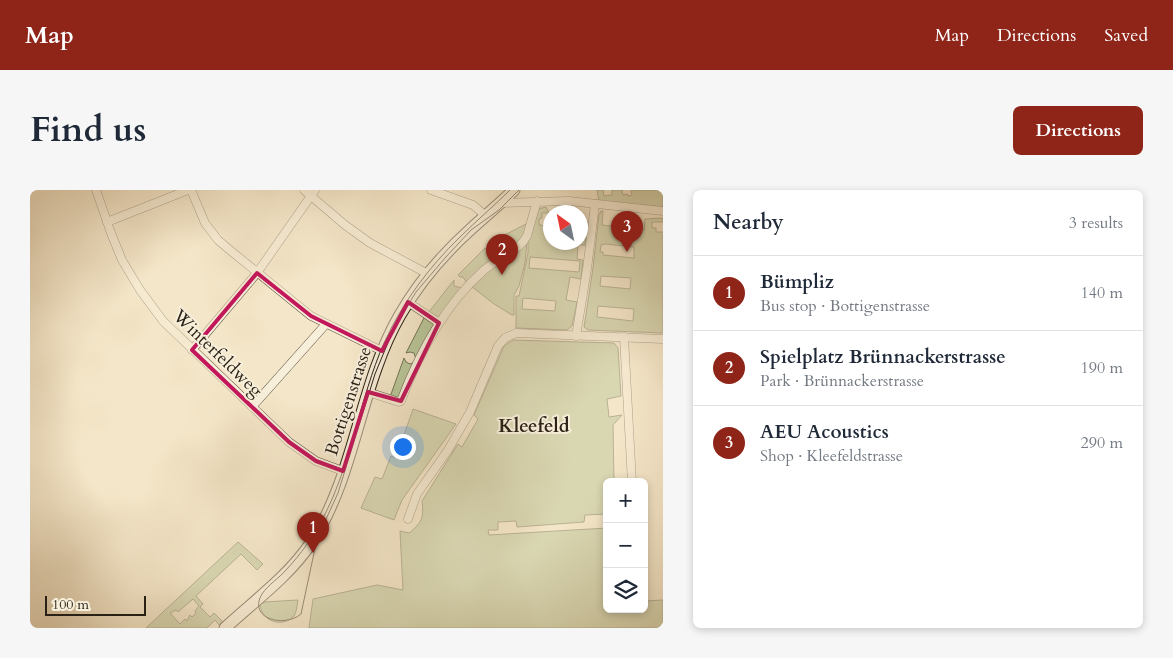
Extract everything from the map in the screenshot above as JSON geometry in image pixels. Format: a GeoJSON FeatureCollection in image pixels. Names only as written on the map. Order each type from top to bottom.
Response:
{"type":"FeatureCollection","features":[{"type":"Feature","properties":{"kind":"street","name":"Winterfeldweg"},"geometry":{"type":"LineString","coordinates":[[96,190],[117,249],[140,290],[163,321],[301,452],[316,461],[344,471]]}},
{"type":"Feature","properties":{"kind":"street"},"geometry":{"type":"LineString","coordinates":[[107,222],[190,190],[201,216],[214,235],[257,273],[310,316],[382,351]]}},
{"type":"Feature","properties":{"kind":"street"},"geometry":{"type":"LineString","coordinates":[[304,190],[313,193],[345,226],[370,243],[428,274]]}},
{"type":"Feature","properties":{"kind":"street"},"geometry":{"type":"LineString","coordinates":[[431,190],[473,205],[486,216]]}},
{"type":"Feature","properties":{"kind":"street","name":"Bottigenstrasse"},"geometry":{"type":"LineString","coordinates":[[225,628],[286,573],[305,551],[325,519],[344,471],[382,351],[408,302],[428,274],[462,237],[514,190]]}},
{"type":"Feature","properties":{"kind":"street"},"geometry":{"type":"LineString","coordinates":[[192,350],[257,273],[313,193]]}},
{"type":"Feature","properties":{"kind":"street"},"geometry":{"type":"LineString","coordinates":[[368,392],[399,402],[402,401],[412,373],[439,323],[457,297],[476,278],[493,263],[523,242],[537,201]]}},
{"type":"Feature","properties":{"kind":"street"},"geometry":{"type":"LineString","coordinates":[[501,203],[569,201],[663,211]]}},
{"type":"Feature","properties":{"kind":"street"},"geometry":{"type":"LineString","coordinates":[[576,336],[595,204]]}},
{"type":"Feature","properties":{"kind":"street"},"geometry":{"type":"LineString","coordinates":[[408,302],[439,323]]}},
{"type":"Feature","properties":{"kind":"street"},"geometry":{"type":"LineString","coordinates":[[252,407],[326,324]]}},
{"type":"Feature","properties":{"kind":"street"},"geometry":{"type":"LineString","coordinates":[[408,519],[417,494],[448,450],[470,412],[501,341],[516,333],[663,339]]}},
{"type":"Feature","properties":{"kind":"street"},"geometry":{"type":"LineString","coordinates":[[624,337],[632,478]]}},
{"type":"Feature","properties":{"kind":"highlighted area"},"geometry":{"type":"Polygon","coordinates":[[[257,273],[311,316],[382,351],[408,302],[439,323],[401,401],[368,392],[343,471],[316,461],[289,442],[192,350],[257,273]]]}},
{"type":"Feature","properties":{"kind":"green space"},"geometry":{"type":"Polygon","coordinates":[[[597,190],[603,190],[604,196],[612,195],[612,190],[622,190],[623,195],[627,194],[628,196],[632,195],[631,190],[663,190],[663,207],[599,201],[597,190]]]}},
{"type":"Feature","properties":{"kind":"green space"},"geometry":{"type":"Polygon","coordinates":[[[543,208],[539,225],[543,225],[543,250],[578,250],[577,259],[583,260],[581,279],[570,277],[566,300],[577,302],[572,326],[567,330],[516,328],[516,296],[519,296],[528,253],[528,239],[538,209],[543,208]],[[530,257],[529,268],[579,272],[580,261],[530,257]],[[523,298],[522,309],[555,311],[556,301],[523,298]]]}},
{"type":"Feature","properties":{"kind":"green space"},"geometry":{"type":"Polygon","coordinates":[[[603,211],[602,225],[644,230],[645,219],[663,218],[663,222],[652,222],[652,228],[656,228],[656,232],[663,232],[663,333],[588,330],[584,327],[599,215],[603,211]],[[601,245],[600,252],[603,252],[603,255],[634,258],[634,247],[601,245]],[[601,276],[600,286],[630,289],[631,278],[601,276]],[[598,306],[597,317],[633,321],[634,309],[598,306]]]}},
{"type":"Feature","properties":{"kind":"green space"},"geometry":{"type":"Polygon","coordinates":[[[528,223],[522,240],[496,258],[488,247],[489,243],[528,223]]]}},
{"type":"Feature","properties":{"kind":"green space"},"geometry":{"type":"Polygon","coordinates":[[[527,240],[525,263],[519,286],[514,295],[514,315],[512,315],[471,286],[486,271],[527,240]]]}},
{"type":"Feature","properties":{"kind":"green space"},"geometry":{"type":"Polygon","coordinates":[[[485,248],[494,260],[467,283],[463,277],[458,275],[485,248]]]}},
{"type":"Feature","properties":{"kind":"green space"},"geometry":{"type":"Polygon","coordinates":[[[454,280],[454,286],[462,288],[438,319],[428,313],[454,280]]]}},
{"type":"Feature","properties":{"kind":"green space"},"geometry":{"type":"Polygon","coordinates":[[[425,316],[434,324],[416,359],[414,353],[406,353],[425,316]]]}},
{"type":"Feature","properties":{"kind":"green space"},"geometry":{"type":"Polygon","coordinates":[[[513,340],[614,343],[618,348],[621,396],[607,399],[609,417],[622,415],[613,425],[614,478],[603,478],[603,514],[585,515],[584,522],[517,527],[516,521],[498,522],[498,530],[488,530],[489,535],[603,528],[603,613],[648,613],[648,601],[663,600],[663,628],[309,628],[313,599],[377,585],[403,590],[400,531],[409,533],[417,526],[423,511],[422,501],[458,444],[462,447],[478,419],[474,415],[504,346],[513,340]]]}},
{"type":"Feature","properties":{"kind":"green space"},"geometry":{"type":"Polygon","coordinates":[[[404,358],[410,364],[415,362],[398,399],[390,397],[404,358]]]}},
{"type":"Feature","properties":{"kind":"green space"},"geometry":{"type":"Polygon","coordinates":[[[413,409],[456,424],[402,500],[394,520],[361,508],[375,477],[382,479],[391,456],[396,458],[413,409]]]}},
{"type":"Feature","properties":{"kind":"green space"},"geometry":{"type":"Polygon","coordinates":[[[238,542],[263,564],[257,570],[241,554],[196,596],[203,604],[200,607],[210,617],[214,613],[222,621],[219,625],[215,620],[207,628],[146,628],[238,542]],[[193,599],[178,612],[176,610],[170,613],[180,624],[185,619],[187,621],[190,615],[192,617],[199,606],[193,599]]]}},
{"type":"Feature","properties":{"kind":"green space"},"geometry":{"type":"Polygon","coordinates":[[[298,600],[294,616],[284,622],[268,619],[261,610],[260,604],[264,602],[298,600]]]}},
{"type":"Feature","properties":{"kind":"tram line"},"geometry":{"type":"LineString","coordinates":[[510,190],[466,231],[438,261],[417,286],[391,328],[375,365],[341,475],[323,518],[297,558],[262,594],[259,603],[260,610],[270,619],[286,620],[301,614],[317,539],[338,493],[375,374],[394,328],[416,292],[445,258],[471,230],[499,210],[519,190]]}},
{"type":"Feature","properties":{"kind":"place","name":"AEU Acoustics"},"geometry":{"type":"Point","coordinates":[627,252]}},
{"type":"Feature","properties":{"kind":"place","name":"Spielplatz Brünnackerstrasse"},"geometry":{"type":"Point","coordinates":[502,275]}},
{"type":"Feature","properties":{"kind":"place","name":"Bümpliz"},"geometry":{"type":"Point","coordinates":[313,553]}},
{"type":"Feature","properties":{"kind":"district","name":"Kleefeld"},"geometry":{"type":"Point","coordinates":[534,425]}}]}
